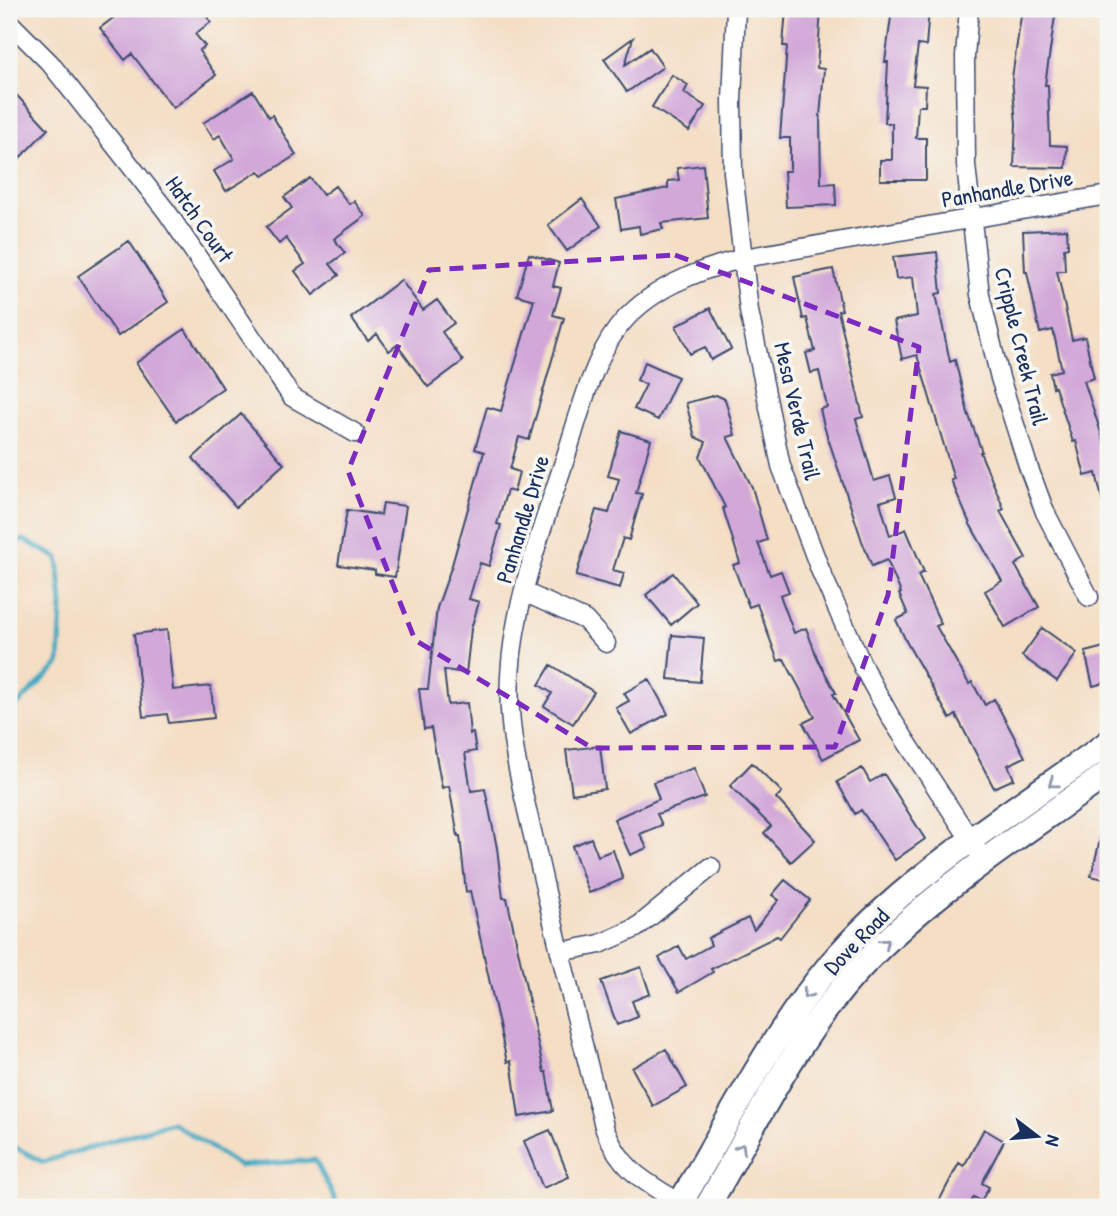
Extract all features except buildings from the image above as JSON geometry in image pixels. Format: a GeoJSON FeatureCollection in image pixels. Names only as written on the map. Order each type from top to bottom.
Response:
{"type":"FeatureCollection","features":[{"type":"Feature","properties":{"kind":"main road","name":"Dove Road"},"geometry":{"type":"LineString","coordinates":[[679,1205],[774,1041],[831,963],[864,928],[929,872],[1108,743]]}},
{"type":"Feature","properties":{"kind":"main road","name":"Dove Road"},"geometry":{"type":"LineString","coordinates":[[707,1207],[795,1055],[850,979],[881,946],[944,892],[1108,774]]}},
{"type":"Feature","properties":{"kind":"street","name":"Mesa Verde Trail"},"geometry":{"type":"LineString","coordinates":[[736,9],[732,100],[733,172],[749,311],[781,466],[821,572],[864,669],[886,708],[986,861]]}},
{"type":"Feature","properties":{"kind":"street","name":"Cripple Creek Trail"},"geometry":{"type":"LineString","coordinates":[[969,9],[965,56],[966,165],[980,295],[1000,377],[1028,466],[1045,512],[1089,597]]}},
{"type":"Feature","properties":{"kind":"street","name":"Hatch Court"},"geometry":{"type":"LineString","coordinates":[[9,22],[50,63],[167,212],[292,397],[355,433]]}},
{"type":"Feature","properties":{"kind":"street","name":"Panhandle Drive"},"geometry":{"type":"LineString","coordinates":[[679,1205],[622,1163],[604,1130],[559,952],[518,770],[510,711],[514,639],[524,592],[586,394],[616,329],[633,311],[656,294],[706,270],[744,258],[1108,195]]}},
{"type":"Feature","properties":{"kind":"street"},"geometry":{"type":"LineString","coordinates":[[524,592],[585,620],[606,643]]}},
{"type":"Feature","properties":{"kind":"street"},"geometry":{"type":"LineString","coordinates":[[559,952],[600,944],[636,928],[710,867]]}},
{"type":"Feature","properties":{"kind":"highlighted area"},"geometry":{"type":"Polygon","coordinates":[[[675,255],[919,347],[888,595],[835,747],[592,748],[415,640],[348,471],[429,270],[675,255]]]}},
{"type":"Feature","properties":{"kind":"waterway"},"geometry":{"type":"LineString","coordinates":[[9,543],[24,540],[58,558],[62,604],[59,664],[14,708],[9,722]]}},
{"type":"Feature","properties":{"kind":"waterway"},"geometry":{"type":"LineString","coordinates":[[9,1144],[43,1162],[172,1122],[239,1166],[315,1160],[339,1207]]}}]}
